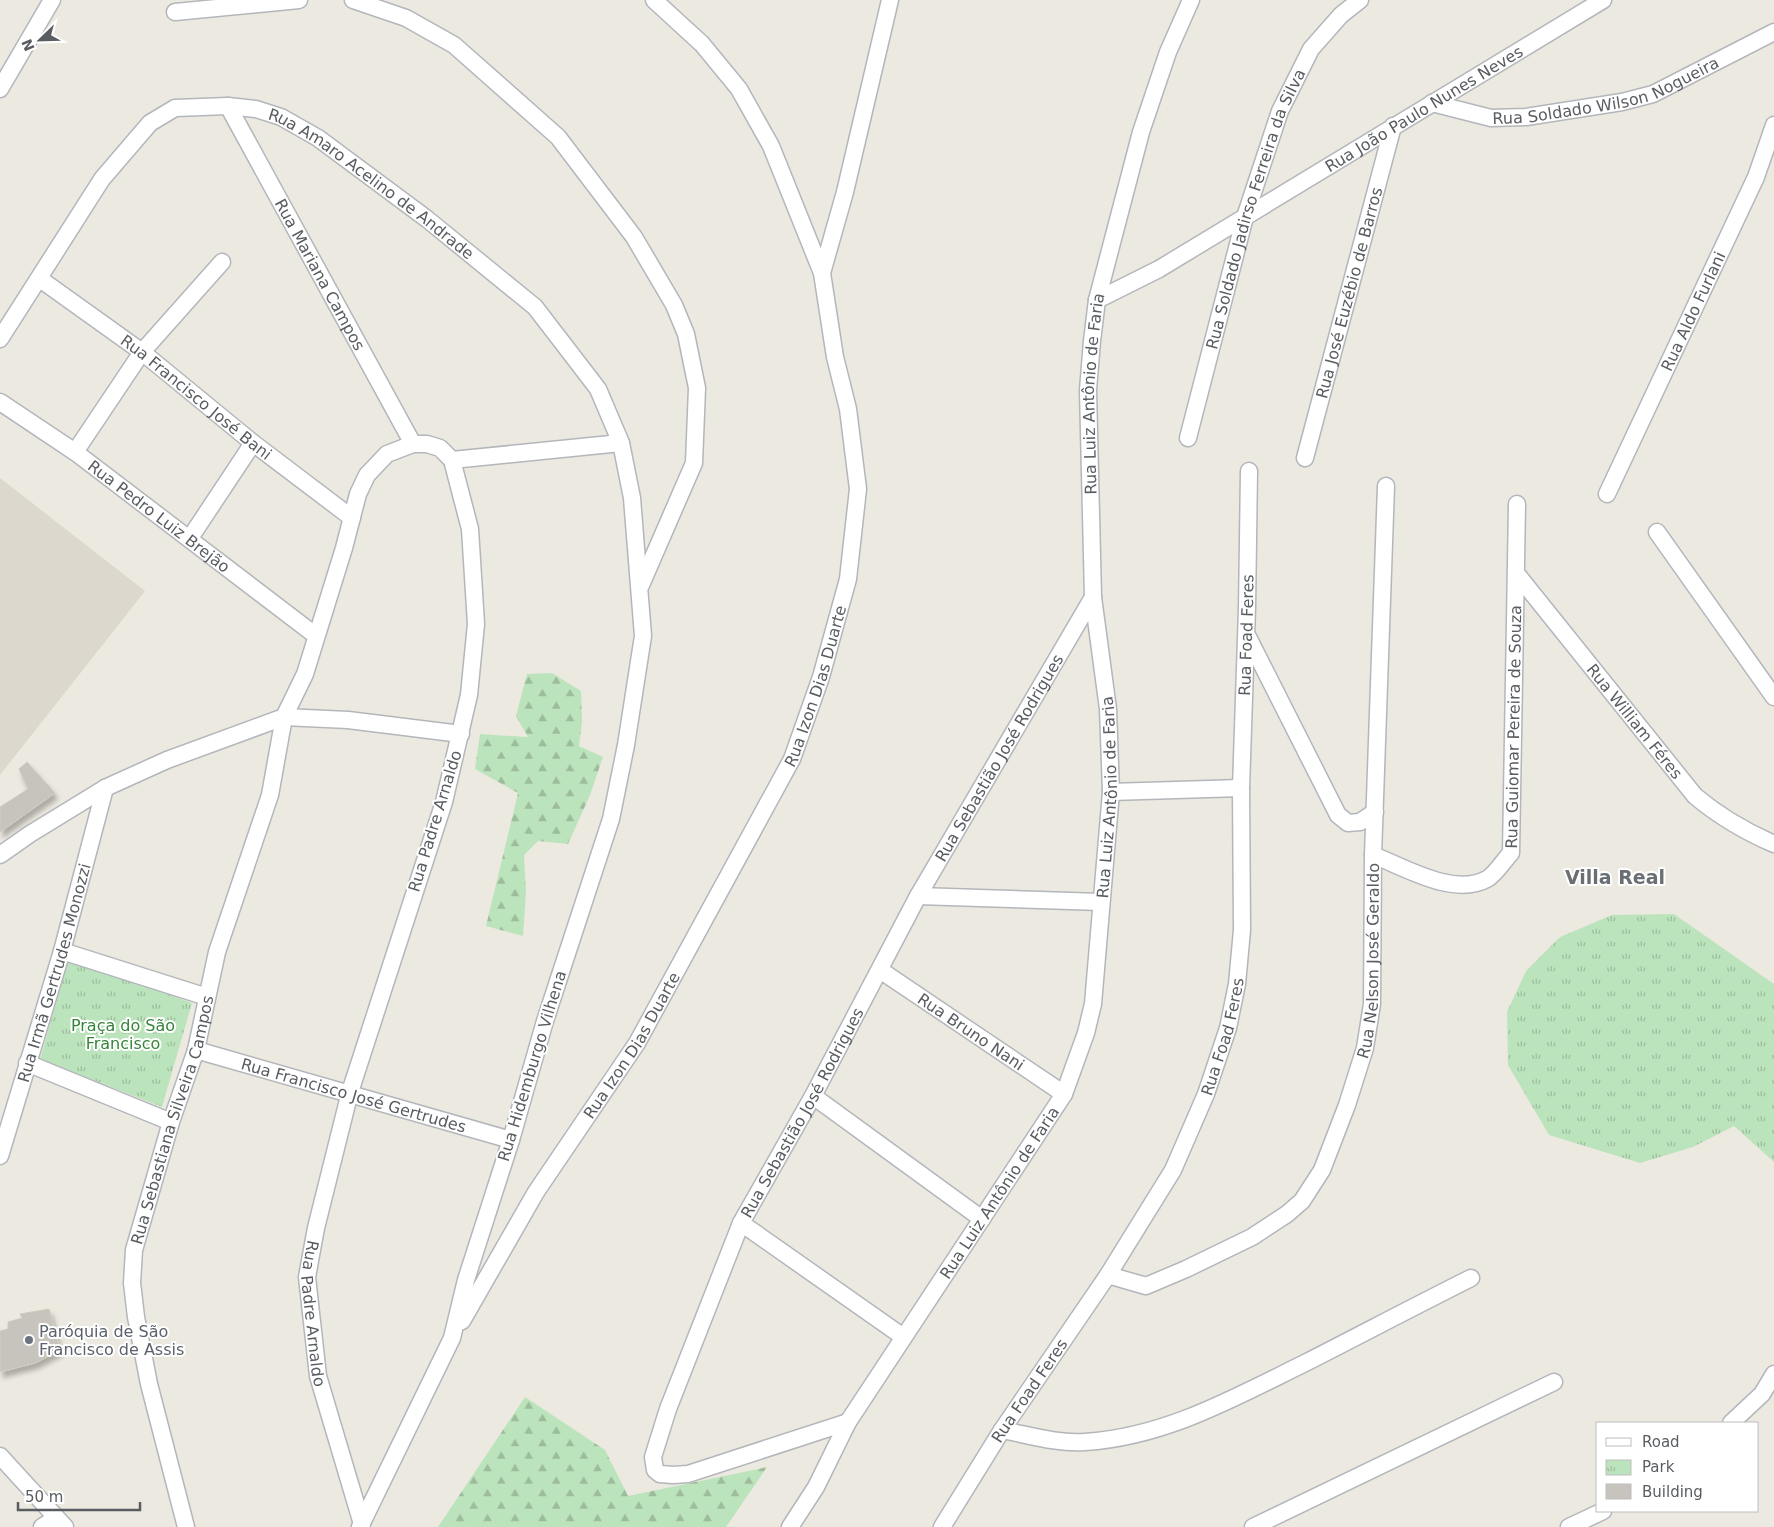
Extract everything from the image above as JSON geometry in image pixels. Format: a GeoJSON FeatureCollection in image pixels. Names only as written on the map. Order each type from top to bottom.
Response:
{"type":"FeatureCollection","features":[{"type":"Feature","properties":{"kind":"street"},"geometry":{"type":"LineString","coordinates":[[0,89],[52,0]]}},
{"type":"Feature","properties":{"kind":"street"},"geometry":{"type":"LineString","coordinates":[[175,12],[299,0]]}},
{"type":"Feature","properties":{"kind":"street"},"geometry":{"type":"LineString","coordinates":[[353,0],[406,18],[454,45],[558,137],[634,237],[674,305],[686,334],[697,388],[694,462],[640,587]]}},
{"type":"Feature","properties":{"kind":"street","name":"Rua Izon Dias Duarte"},"geometry":{"type":"LineString","coordinates":[[452,1338],[536,1192],[637,1044],[792,759],[821,677],[848,579],[858,489],[848,409],[835,357],[822,273],[771,146],[739,89],[702,44],[654,0]]}},
{"type":"Feature","properties":{"kind":"street"},"geometry":{"type":"LineString","coordinates":[[822,273],[845,192],[890,0]]}},
{"type":"Feature","properties":{"kind":"street","name":"Rua Luiz Antônio de Faria"},"geometry":{"type":"LineString","coordinates":[[790,1527],[816,1487],[848,1422],[902,1336],[1064,1094],[1083,1042],[1093,1004],[1111,792],[1108,709],[1094,597],[1088,390],[1097,300],[1141,132],[1168,52],[1191,0]]}},
{"type":"Feature","properties":{"kind":"street","name":"Rua Soldado Jadirso Ferreira da Silva"},"geometry":{"type":"LineString","coordinates":[[1188,438],[1245,217],[1280,111],[1311,49],[1341,15],[1360,0]]}},
{"type":"Feature","properties":{"kind":"street","name":"Rua João Paulo Nunes Neves"},"geometry":{"type":"LineString","coordinates":[[1097,300],[1159,269],[1603,0]]}},
{"type":"Feature","properties":{"kind":"street","name":"Rua Soldado Wilson Nogueira"},"geometry":{"type":"LineString","coordinates":[[1432,103],[1491,118],[1526,117],[1622,102],[1653,94],[1774,32]]}},
{"type":"Feature","properties":{"kind":"street","name":"Rua Amaro Acelino de Andrade"},"geometry":{"type":"LineString","coordinates":[[0,339],[102,180],[150,123],[175,108],[228,106],[256,109],[280,117],[318,138],[427,219],[535,307],[598,389],[621,443],[632,498],[640,587]]}},
{"type":"Feature","properties":{"kind":"street","name":"Rua Mariana Campos"},"geometry":{"type":"LineString","coordinates":[[228,106],[413,444]]}},
{"type":"Feature","properties":{"kind":"street","name":"Rua Aldo Furlani"},"geometry":{"type":"LineString","coordinates":[[1607,494],[1756,178],[1774,125]]}},
{"type":"Feature","properties":{"kind":"street","name":"Rua José Euzébio de Barros"},"geometry":{"type":"LineString","coordinates":[[1305,458],[1393,126]]}},
{"type":"Feature","properties":{"kind":"street"},"geometry":{"type":"LineString","coordinates":[[1756,178],[1774,167]]}},
{"type":"Feature","properties":{"kind":"street"},"geometry":{"type":"LineString","coordinates":[[75,452],[142,352],[222,262]]}},
{"type":"Feature","properties":{"kind":"street","name":"Rua Francisco José Bani"},"geometry":{"type":"LineString","coordinates":[[40,279],[142,352],[253,443],[352,518]]}},
{"type":"Feature","properties":{"kind":"street","name":"Rua Pedro Luiz Brejão"},"geometry":{"type":"LineString","coordinates":[[0,402],[75,452],[315,635]]}},
{"type":"Feature","properties":{"kind":"street"},"geometry":{"type":"LineString","coordinates":[[190,538],[253,443]]}},
{"type":"Feature","properties":{"kind":"street"},"geometry":{"type":"LineString","coordinates":[[284,717],[305,674],[358,494],[367,475],[387,454],[413,444],[427,444],[440,448],[452,460],[621,443]]}},
{"type":"Feature","properties":{"kind":"street","name":"Rua Padre Arnaldo"},"geometry":{"type":"LineString","coordinates":[[360,1525],[318,1376],[307,1277],[316,1228],[350,1092],[444,802],[469,695],[476,624],[470,528],[452,460]]}},
{"type":"Feature","properties":{"kind":"street","name":"Rua Foad Feres"},"geometry":{"type":"LineString","coordinates":[[942,1527],[1002,1430],[1108,1275],[1173,1170],[1206,1094],[1228,1028],[1237,984],[1242,930],[1241,788],[1247,635],[1249,471]]}},
{"type":"Feature","properties":{"kind":"street","name":"Rua Nelson José Geraldo"},"geometry":{"type":"LineString","coordinates":[[1108,1275],[1146,1286],[1186,1270],[1252,1237],[1287,1214],[1302,1201],[1322,1170],[1347,1105],[1365,1048],[1372,1004],[1373,855],[1386,486]]}},
{"type":"Feature","properties":{"kind":"street","name":"Rua Guiomar Pereira de Souza"},"geometry":{"type":"LineString","coordinates":[[1373,855],[1440,880],[1470,886],[1489,878],[1511,853],[1517,504]]}},
{"type":"Feature","properties":{"kind":"street"},"geometry":{"type":"LineString","coordinates":[[1657,532],[1774,697]]}},
{"type":"Feature","properties":{"kind":"street","name":"Rua William Féres"},"geometry":{"type":"LineString","coordinates":[[1516,574],[1695,796],[1717,815],[1743,831],[1774,844]]}},
{"type":"Feature","properties":{"kind":"street","name":"Rua Hidemburgo Vilhena"},"geometry":{"type":"LineString","coordinates":[[360,1525],[452,1338],[466,1280],[511,1140],[545,1021],[610,819],[626,745],[643,636],[640,587]]}},
{"type":"Feature","properties":{"kind":"street","name":"Rua Sebastião José Rodrigues"},"geometry":{"type":"LineString","coordinates":[[848,1422],[688,1474],[673,1476],[660,1474],[656,1470],[653,1457],[668,1409],[741,1223],[813,1096],[918,896],[1094,597]]}},
{"type":"Feature","properties":{"kind":"street"},"geometry":{"type":"LineString","coordinates":[[1247,635],[1338,815],[1348,823],[1360,822],[1375,812]]}},
{"type":"Feature","properties":{"kind":"street"},"geometry":{"type":"LineString","coordinates":[[0,856],[30,834],[105,788],[167,760],[284,717],[348,720],[461,734]]}},
{"type":"Feature","properties":{"kind":"street","name":"Rua Sebastiana Silveira Campos"},"geometry":{"type":"LineString","coordinates":[[186,1527],[148,1384],[132,1283],[134,1250],[171,1122],[196,1050],[217,952],[270,795],[284,717]]}},
{"type":"Feature","properties":{"kind":"street","name":"Rua Irmã Gertrudes Monozzi"},"geometry":{"type":"LineString","coordinates":[[0,1156],[62,951],[105,788]]}},
{"type":"Feature","properties":{"kind":"street"},"geometry":{"type":"LineString","coordinates":[[1111,792],[1241,788]]}},
{"type":"Feature","properties":{"kind":"street"},"geometry":{"type":"LineString","coordinates":[[918,896],[1101,902]]}},
{"type":"Feature","properties":{"kind":"street"},"geometry":{"type":"LineString","coordinates":[[62,951],[207,997]]}},
{"type":"Feature","properties":{"kind":"street","name":"Rua Bruno Nani"},"geometry":{"type":"LineString","coordinates":[[880,970],[1064,1094]]}},
{"type":"Feature","properties":{"kind":"street","name":"Rua Francisco José Gertrudes"},"geometry":{"type":"LineString","coordinates":[[196,1050],[350,1092],[511,1140]]}},
{"type":"Feature","properties":{"kind":"street"},"geometry":{"type":"LineString","coordinates":[[27,1063],[171,1122]]}},
{"type":"Feature","properties":{"kind":"street"},"geometry":{"type":"LineString","coordinates":[[813,1096],[982,1219]]}},
{"type":"Feature","properties":{"kind":"street"},"geometry":{"type":"LineString","coordinates":[[741,1223],[902,1336]]}},
{"type":"Feature","properties":{"kind":"street"},"geometry":{"type":"LineString","coordinates":[[1002,1430],[1054,1441],[1084,1442],[1114,1438],[1176,1424],[1226,1402],[1470,1278]]}},
{"type":"Feature","properties":{"kind":"street"},"geometry":{"type":"LineString","coordinates":[[1731,1422],[1762,1394],[1774,1374]]}},
{"type":"Feature","properties":{"kind":"street"},"geometry":{"type":"LineString","coordinates":[[1254,1527],[1554,1382]]}},
{"type":"Feature","properties":{"kind":"street"},"geometry":{"type":"LineString","coordinates":[[0,1456],[61,1522],[42,1527]]}},
{"type":"Feature","properties":{"kind":"street"},"geometry":{"type":"LineString","coordinates":[[1569,1527],[1601,1512]]}},
{"type":"Feature","properties":{"kind":"shaded area"},"geometry":{"type":"Polygon","coordinates":[[[0,478],[145,591],[0,775],[0,478]]]}},
{"type":"Feature","properties":{"kind":"green space"},"geometry":{"type":"Polygon","coordinates":[[[552,673],[581,691],[582,722],[579,746],[603,757],[590,795],[568,844],[538,841],[524,855],[526,891],[523,936],[486,926],[518,793],[475,769],[480,734],[528,737],[516,716],[527,674],[552,673]]]}},
{"type":"Feature","properties":{"kind":"green space"},"geometry":{"type":"Polygon","coordinates":[[[1674,914],[1774,984],[1774,1162],[1734,1126],[1693,1147],[1640,1163],[1549,1135],[1508,1065],[1507,1012],[1526,971],[1560,937],[1612,915],[1674,914]]]}},
{"type":"Feature","properties":{"kind":"green space","name":"Praça do São Francisco"},"geometry":{"type":"Polygon","coordinates":[[[69,958],[192,1003],[162,1107],[40,1059],[69,958]]]}},
{"type":"Feature","properties":{"kind":"green space"},"geometry":{"type":"Polygon","coordinates":[[[525,1397],[605,1450],[628,1496],[767,1467],[726,1527],[438,1527],[525,1397]]]}},
{"type":"Feature","properties":{"kind":"building"},"geometry":{"type":"Polygon","coordinates":[[[27,762],[55,793],[0,832],[0,807],[28,789],[19,769],[27,762]]]}},
{"type":"Feature","properties":{"kind":"building","name":"Paróquia de São Francisco de Assis"},"geometry":{"type":"Polygon","coordinates":[[[49,1309],[60,1350],[35,1363],[0,1372],[0,1331],[8,1329],[8,1322],[22,1318],[20,1314],[49,1309]]]}},
{"type":"Feature","properties":{"kind":"place","name":"Paróquia de São Francisco de Assis"},"geometry":{"type":"Point","coordinates":[29,1340]}},
{"type":"Feature","properties":{"kind":"district","name":"Villa Real"},"geometry":{"type":"Point","coordinates":[1615,877]}}]}
